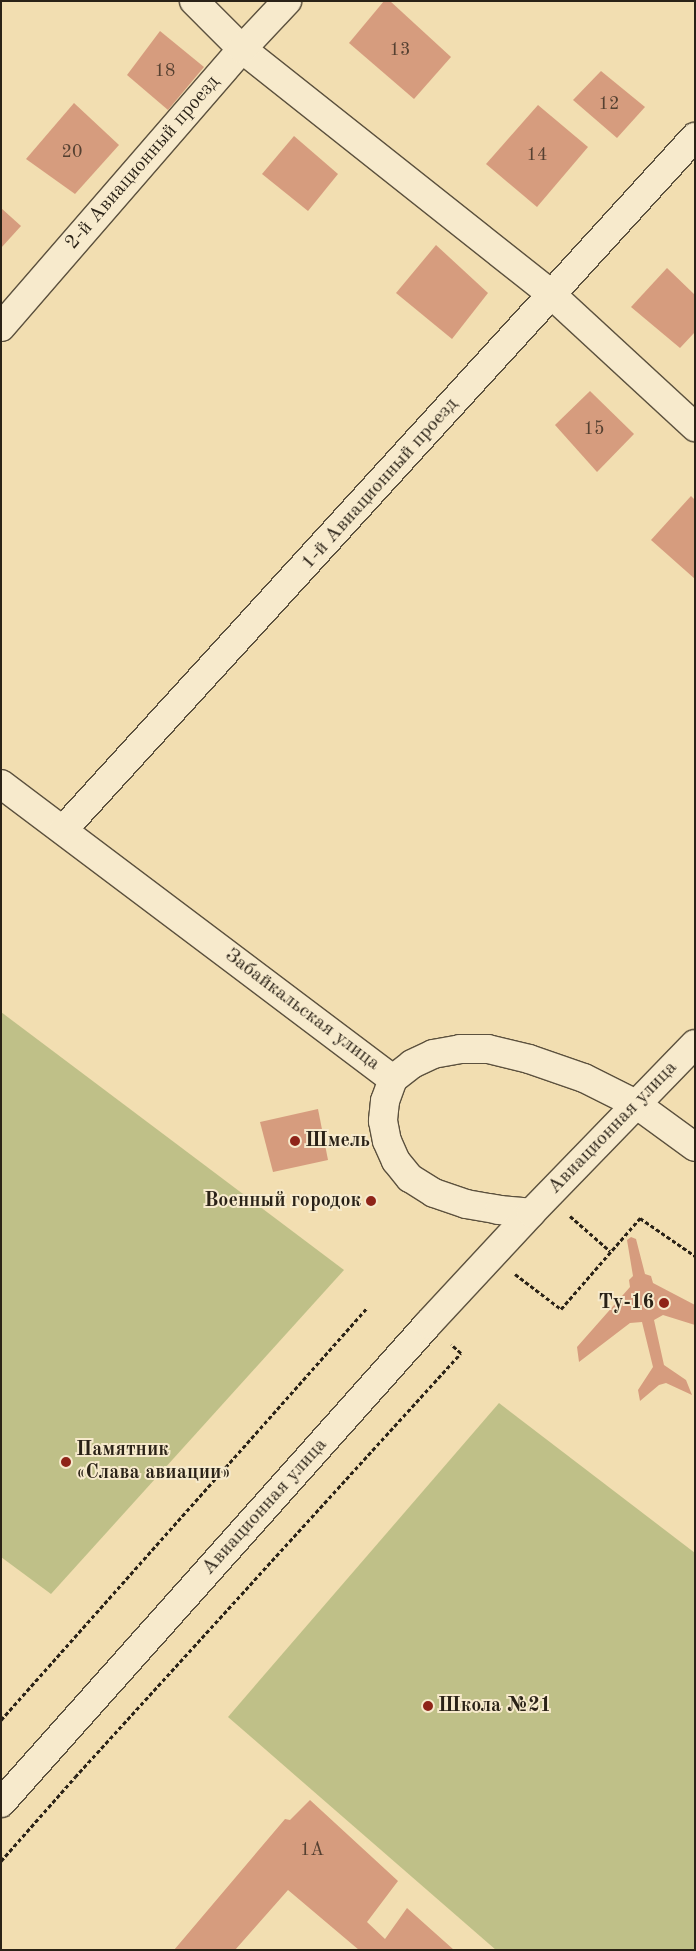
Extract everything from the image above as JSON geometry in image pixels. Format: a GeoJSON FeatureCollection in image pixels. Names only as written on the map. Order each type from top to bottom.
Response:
{"type":"FeatureCollection","features":[{"type":"Feature","properties":{"kind":"street"},"geometry":{"type":"LineString","coordinates":[[194,1],[242,49],[552,294],[695,427]]}},
{"type":"Feature","properties":{"kind":"street","name":"2-й Авиационный проезд"},"geometry":{"type":"LineString","coordinates":[[1,327],[242,49],[287,1]]}},
{"type":"Feature","properties":{"kind":"street","name":"1-й Авиационный проезд"},"geometry":{"type":"LineString","coordinates":[[64,830],[695,137]]}},
{"type":"Feature","properties":{"kind":"street","name":"Забайкальская улица"},"geometry":{"type":"LineString","coordinates":[[1,784],[393,1079],[412,1064],[433,1054],[460,1049],[488,1049],[529,1059],[584,1078],[636,1104],[695,1147]]}},
{"type":"Feature","properties":{"kind":"street","name":"Авиационная улица"},"geometry":{"type":"LineString","coordinates":[[1,1804],[428,1324],[539,1204],[695,1044]]}},
{"type":"Feature","properties":{"kind":"street"},"geometry":{"type":"LineString","coordinates":[[393,1079],[385,1101],[383,1121],[387,1141],[396,1161],[410,1178],[434,1193],[466,1204],[499,1210],[539,1204]]}},
{"type":"Feature","properties":{"kind":"path"},"geometry":{"type":"LineString","coordinates":[[539,1204],[610,1252]]}},
{"type":"Feature","properties":{"kind":"path"},"geometry":{"type":"LineString","coordinates":[[491,1256],[561,1309],[640,1218],[695,1256]]}},
{"type":"Feature","properties":{"kind":"path"},"geometry":{"type":"LineString","coordinates":[[1,1720],[366,1309]]}},
{"type":"Feature","properties":{"kind":"path"},"geometry":{"type":"LineString","coordinates":[[1,1861],[81,1770],[461,1353],[428,1324]]}},
{"type":"Feature","properties":{"kind":"green space"},"geometry":{"type":"Polygon","coordinates":[[[1,1012],[344,1270],[51,1594],[1,1557],[1,1012]]]}},
{"type":"Feature","properties":{"kind":"green space","name":"Школа №21"},"geometry":{"type":"Polygon","coordinates":[[[499,1403],[695,1553],[695,1950],[496,1950],[228,1717],[499,1403]]]}},
{"type":"Feature","properties":{"kind":"building"},"geometry":{"type":"Polygon","coordinates":[[[384,1],[390,1],[451,57],[414,99],[349,43],[384,1]]]}},
{"type":"Feature","properties":{"kind":"building"},"geometry":{"type":"Polygon","coordinates":[[[160,31],[204,67],[168,110],[127,75],[160,31]]]}},
{"type":"Feature","properties":{"kind":"building"},"geometry":{"type":"Polygon","coordinates":[[[601,71],[645,107],[617,138],[573,100],[601,71]]]}},
{"type":"Feature","properties":{"kind":"building"},"geometry":{"type":"Polygon","coordinates":[[[74,103],[119,145],[75,194],[26,159],[74,103]]]}},
{"type":"Feature","properties":{"kind":"building"},"geometry":{"type":"Polygon","coordinates":[[[538,105],[588,147],[537,207],[486,164],[538,105]]]}},
{"type":"Feature","properties":{"kind":"building"},"geometry":{"type":"Polygon","coordinates":[[[294,136],[338,174],[308,211],[262,174],[294,136]]]}},
{"type":"Feature","properties":{"kind":"building"},"geometry":{"type":"Polygon","coordinates":[[[1,208],[21,226],[1,248],[1,208]]]}},
{"type":"Feature","properties":{"kind":"building"},"geometry":{"type":"Polygon","coordinates":[[[436,245],[488,293],[452,339],[396,293],[436,245]]]}},
{"type":"Feature","properties":{"kind":"building"},"geometry":{"type":"Polygon","coordinates":[[[667,268],[695,295],[695,332],[680,348],[631,307],[667,268]]]}},
{"type":"Feature","properties":{"kind":"building"},"geometry":{"type":"Polygon","coordinates":[[[590,391],[634,434],[597,472],[555,425],[590,391]]]}},
{"type":"Feature","properties":{"kind":"building"},"geometry":{"type":"Polygon","coordinates":[[[691,496],[695,500],[695,579],[651,540],[691,496]]]}},
{"type":"Feature","properties":{"kind":"building","name":"Шмель"},"geometry":{"type":"Polygon","coordinates":[[[318,1109],[328,1160],[273,1172],[260,1122],[318,1109]]]}},
{"type":"Feature","properties":{"kind":"building"},"geometry":{"type":"Polygon","coordinates":[[[631,1237],[636,1239],[645,1274],[651,1276],[653,1283],[695,1305],[695,1325],[663,1315],[654,1320],[664,1365],[686,1380],[692,1395],[666,1383],[659,1385],[640,1401],[638,1390],[653,1367],[642,1322],[630,1323],[579,1362],[577,1347],[630,1287],[629,1280],[633,1276],[627,1240],[631,1237]]]}},
{"type":"Feature","properties":{"kind":"building"},"geometry":{"type":"Polygon","coordinates":[[[310,1800],[398,1881],[367,1922],[385,1939],[407,1908],[454,1950],[359,1950],[288,1890],[235,1950],[174,1950],[285,1819],[290,1820],[310,1800]]]}},
{"type":"Feature","properties":{"kind":"place","name":"Шмель"},"geometry":{"type":"Point","coordinates":[295,1141]}},
{"type":"Feature","properties":{"kind":"place","name":"Военный городок"},"geometry":{"type":"Point","coordinates":[371,1201]}},
{"type":"Feature","properties":{"kind":"place","name":"Ту-16"},"geometry":{"type":"Point","coordinates":[664,1303]}},
{"type":"Feature","properties":{"kind":"place","name":"Памятник «Слава авиации»"},"geometry":{"type":"Point","coordinates":[66,1462]}},
{"type":"Feature","properties":{"kind":"place","name":"Школа №21"},"geometry":{"type":"Point","coordinates":[428,1706]}}]}
